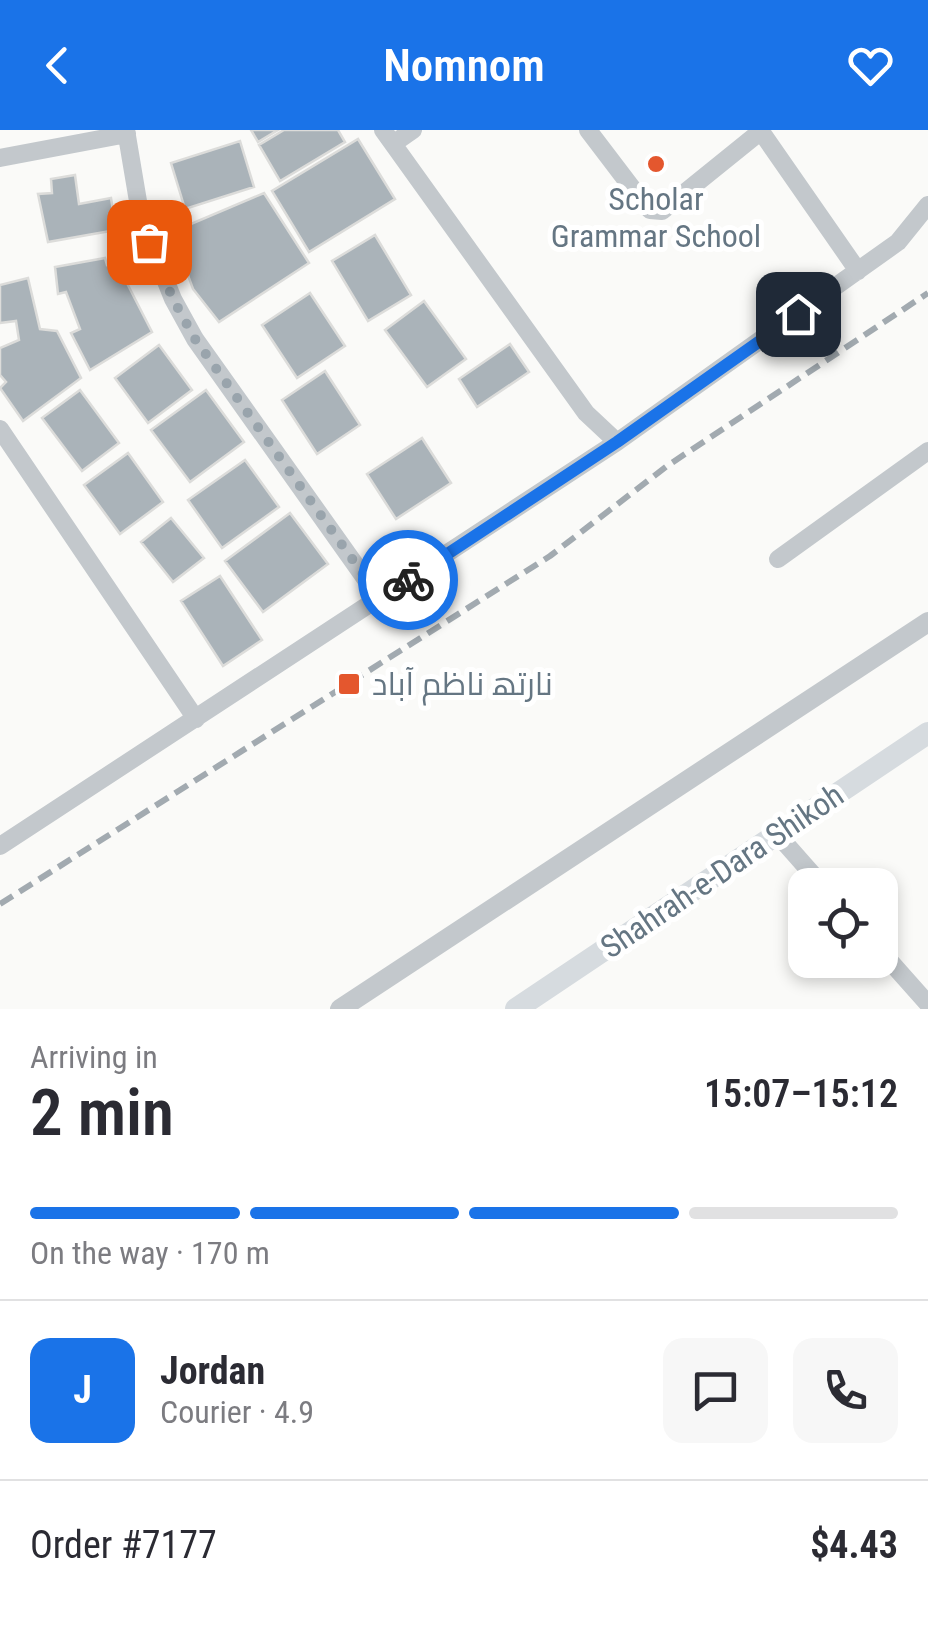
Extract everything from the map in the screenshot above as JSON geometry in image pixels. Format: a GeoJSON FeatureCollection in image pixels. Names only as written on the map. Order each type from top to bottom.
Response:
{"type":"FeatureCollection","features":[{"type":"Feature","properties":{"kind":"main road","name":"Shahrah-e-Dara Shikoh"},"geometry":{"type":"LineString","coordinates":[[516,1009],[928,733]]}},
{"type":"Feature","properties":{"kind":"street"},"geometry":{"type":"LineString","coordinates":[[413,130],[388,137],[586,414],[617,442]]}},
{"type":"Feature","properties":{"kind":"street"},"geometry":{"type":"LineString","coordinates":[[588,130],[642,202],[650,210],[662,211],[761,131],[858,271]]}},
{"type":"Feature","properties":{"kind":"street"},"geometry":{"type":"LineString","coordinates":[[0,158],[127,132],[141,220],[173,299],[195,339],[380,598]]}},
{"type":"Feature","properties":{"kind":"street"},"geometry":{"type":"LineString","coordinates":[[0,846],[617,442],[898,242],[928,205]]}},
{"type":"Feature","properties":{"kind":"street"},"geometry":{"type":"LineString","coordinates":[[0,428],[196,719]]}},
{"type":"Feature","properties":{"kind":"street"},"geometry":{"type":"LineString","coordinates":[[778,559],[928,451]]}},
{"type":"Feature","properties":{"kind":"street"},"geometry":{"type":"LineString","coordinates":[[340,1009],[928,622]]}},
{"type":"Feature","properties":{"kind":"street"},"geometry":{"type":"LineString","coordinates":[[777,834],[807,868]]}},
{"type":"Feature","properties":{"kind":"street"},"geometry":{"type":"LineString","coordinates":[[898,970],[928,1004]]}},
{"type":"Feature","properties":{"kind":"building"},"geometry":{"type":"Polygon","coordinates":[[[251,130],[278,130],[258,142],[251,130]]]}},
{"type":"Feature","properties":{"kind":"building"},"geometry":{"type":"Polygon","coordinates":[[[284,130],[338,130],[345,142],[280,181],[259,145],[284,130]]]}},
{"type":"Feature","properties":{"kind":"building"},"geometry":{"type":"Polygon","coordinates":[[[358,139],[395,199],[309,252],[272,191],[358,139]]]}},
{"type":"Feature","properties":{"kind":"building"},"geometry":{"type":"Polygon","coordinates":[[[240,141],[254,187],[185,209],[171,163],[240,141]]]}},
{"type":"Feature","properties":{"kind":"building"},"geometry":{"type":"Polygon","coordinates":[[[75,175],[79,204],[111,198],[116,230],[48,242],[38,194],[52,193],[51,179],[75,175]]]}},
{"type":"Feature","properties":{"kind":"building"},"geometry":{"type":"Polygon","coordinates":[[[264,193],[309,263],[219,322],[193,289],[172,232],[264,193]]]}},
{"type":"Feature","properties":{"kind":"building"},"geometry":{"type":"Polygon","coordinates":[[[375,235],[411,295],[368,321],[332,261],[375,235]]]}},
{"type":"Feature","properties":{"kind":"building"},"geometry":{"type":"Polygon","coordinates":[[[112,254],[152,332],[90,370],[71,333],[80,329],[66,292],[58,294],[55,267],[105,258],[107,265],[114,264],[112,254]]]}},
{"type":"Feature","properties":{"kind":"building"},"geometry":{"type":"Polygon","coordinates":[[[28,278],[40,329],[57,331],[81,378],[23,421],[0,388],[6,382],[0,375],[0,348],[19,340],[16,321],[0,323],[0,285],[28,278]]]}},
{"type":"Feature","properties":{"kind":"building"},"geometry":{"type":"Polygon","coordinates":[[[310,293],[345,346],[297,378],[262,325],[310,293]]]}},
{"type":"Feature","properties":{"kind":"building"},"geometry":{"type":"Polygon","coordinates":[[[424,301],[466,359],[427,387],[385,330],[424,301]]]}},
{"type":"Feature","properties":{"kind":"building"},"geometry":{"type":"Polygon","coordinates":[[[510,344],[529,372],[477,407],[459,379],[510,344]]]}},
{"type":"Feature","properties":{"kind":"building"},"geometry":{"type":"Polygon","coordinates":[[[159,345],[192,390],[148,423],[115,378],[159,345]]]}},
{"type":"Feature","properties":{"kind":"building"},"geometry":{"type":"Polygon","coordinates":[[[325,371],[360,425],[317,454],[282,400],[325,371]]]}},
{"type":"Feature","properties":{"kind":"building"},"geometry":{"type":"Polygon","coordinates":[[[80,390],[119,443],[82,471],[42,418],[80,390]]]}},
{"type":"Feature","properties":{"kind":"building"},"geometry":{"type":"Polygon","coordinates":[[[206,390],[244,442],[190,482],[151,430],[206,390]]]}},
{"type":"Feature","properties":{"kind":"building"},"geometry":{"type":"Polygon","coordinates":[[[422,438],[451,483],[396,519],[367,474],[422,438]]]}},
{"type":"Feature","properties":{"kind":"building"},"geometry":{"type":"Polygon","coordinates":[[[128,453],[163,502],[120,534],[84,485],[128,453]]]}},
{"type":"Feature","properties":{"kind":"building"},"geometry":{"type":"Polygon","coordinates":[[[245,460],[279,507],[222,548],[188,500],[245,460]]]}},
{"type":"Feature","properties":{"kind":"building"},"geometry":{"type":"Polygon","coordinates":[[[290,513],[328,564],[263,612],[225,561],[290,513]]]}},
{"type":"Feature","properties":{"kind":"building"},"geometry":{"type":"Polygon","coordinates":[[[171,518],[204,558],[173,582],[141,542],[171,518]]]}},
{"type":"Feature","properties":{"kind":"building"},"geometry":{"type":"Polygon","coordinates":[[[220,576],[262,640],[223,666],[181,601],[220,576]]]}},
{"type":"Feature","properties":{"kind":"railway"},"geometry":{"type":"LineString","coordinates":[[0,904],[550,556],[667,466],[928,293]]}},
{"type":"Feature","properties":{"kind":"way so far"},"geometry":{"type":"LineString","coordinates":[[149,242],[195,339],[380,598],[408,580]]}},
{"type":"Feature","properties":{"kind":"place","name":"Scholar Grammar School"},"geometry":{"type":"Point","coordinates":[656,164]}},
{"type":"Feature","properties":{"kind":"place","name":"نارتھ ناظم آباد"},"geometry":{"type":"Point","coordinates":[349,684]}},
{"type":"Feature","properties":{"kind":"route"},"geometry":{"type":"LineString","coordinates":[[408,580],[617,442],[798,314]]}}]}
